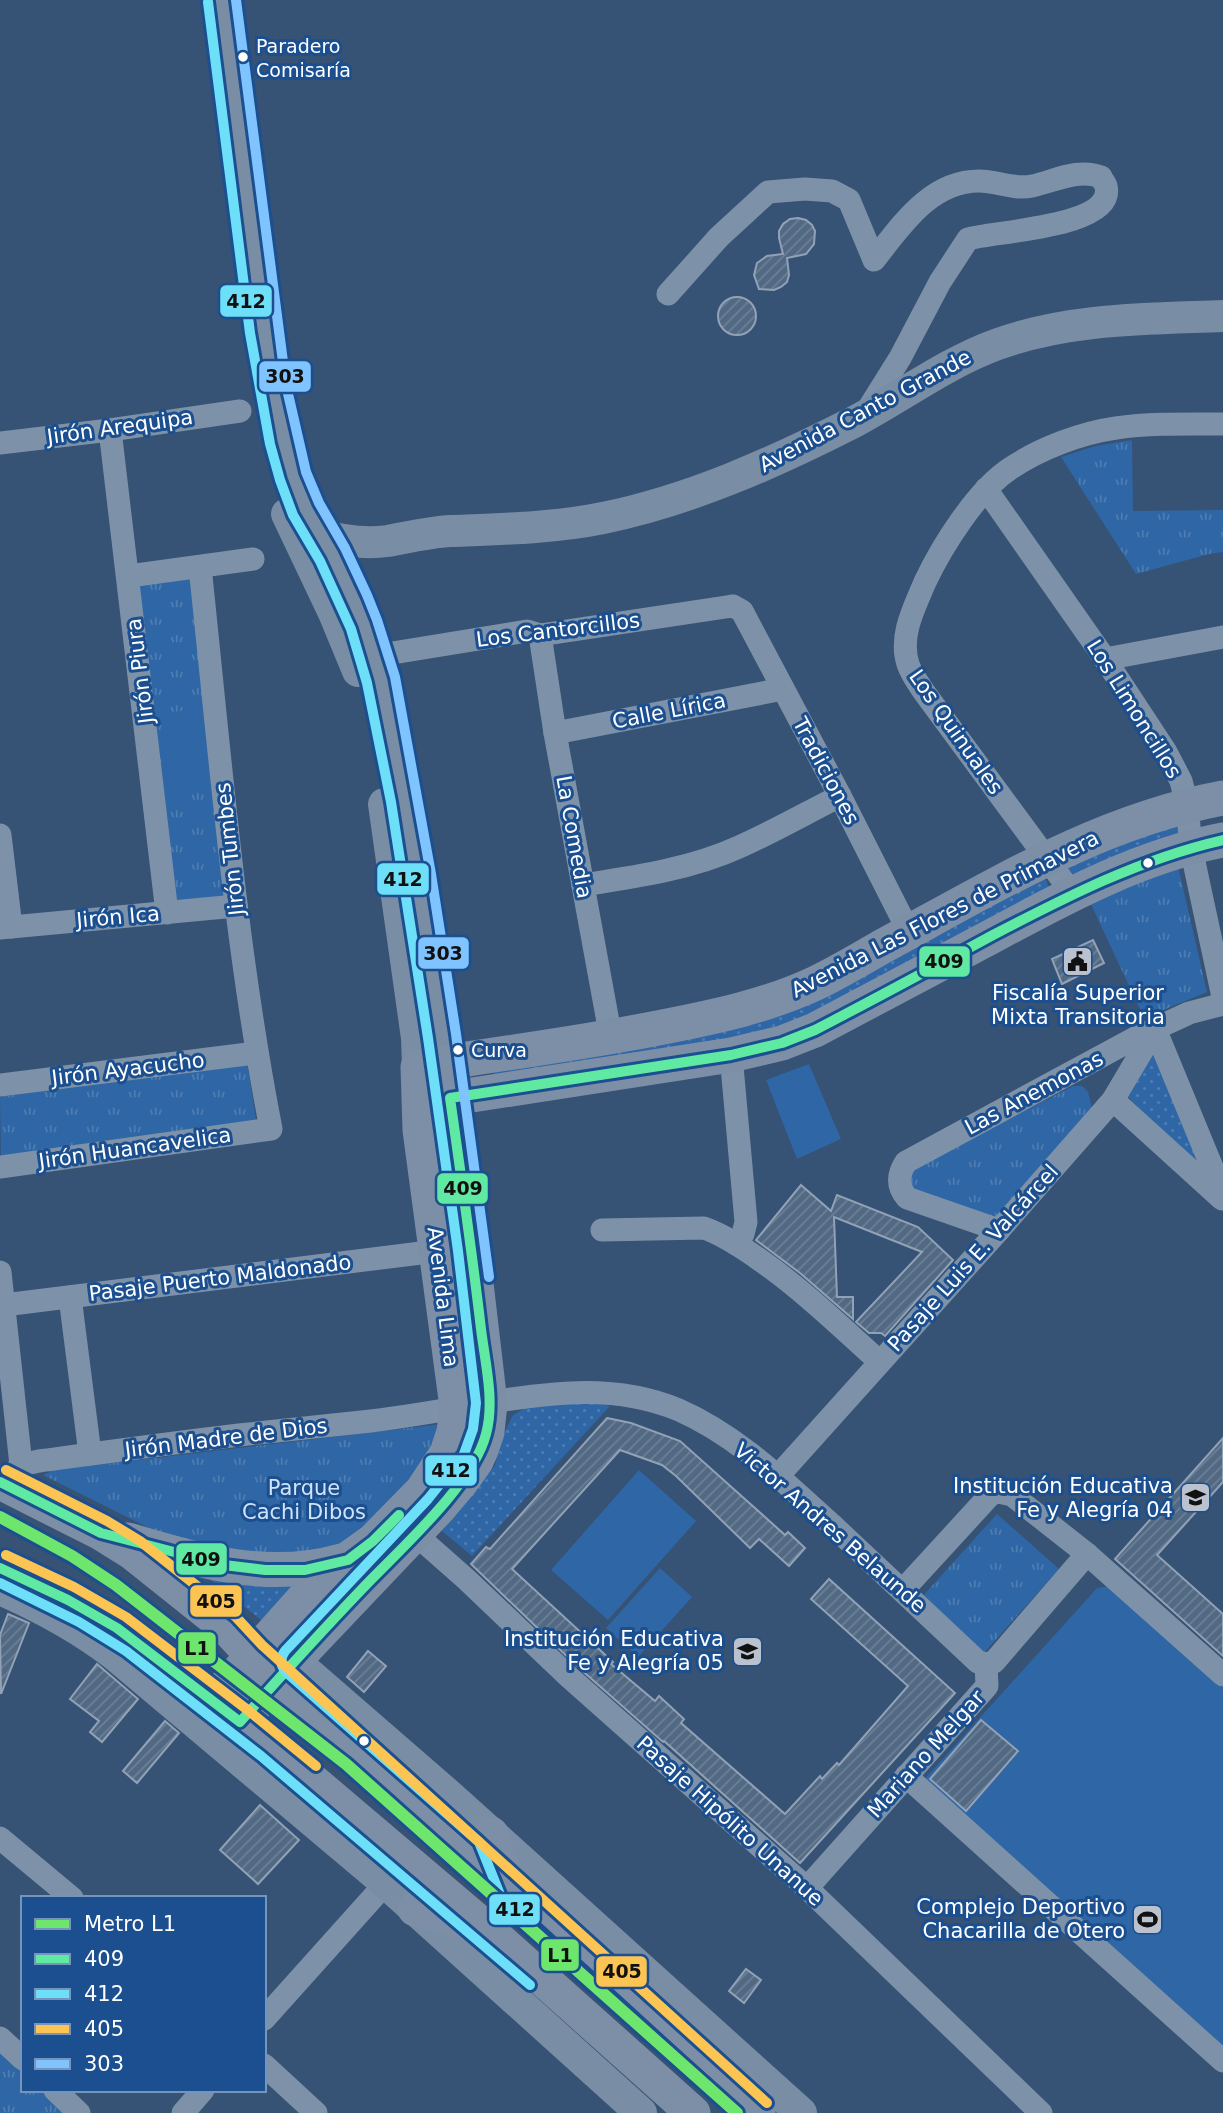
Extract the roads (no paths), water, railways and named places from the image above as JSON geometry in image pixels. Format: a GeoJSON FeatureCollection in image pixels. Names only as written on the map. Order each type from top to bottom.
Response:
{"type":"FeatureCollection","features":[{"type":"Feature","properties":{"kind":"main road","name":"Avenida Lima"},"geometry":{"type":"LineString","coordinates":[[203,0],[261,432],[276,486],[291,525],[374,656],[405,800],[435,1100],[470,1237],[474,1405],[454,1432],[447,1452],[422,1491],[389,1526],[324,1576],[203,1711]]}},
{"type":"Feature","properties":{"kind":"main road","name":"Avenida Lima"},"geometry":{"type":"LineString","coordinates":[[222,0],[272,387],[293,476],[306,509],[332,554],[377,756],[417,1038],[432,1064]]}},
{"type":"Feature","properties":{"kind":"main road","name":"Avenida Canto Grande"},"geometry":{"type":"LineString","coordinates":[[320,535],[340,540],[386,541],[443,531],[562,524],[604,518],[699,492],[746,473],[863,416],[968,356],[999,343],[1037,332],[1081,324],[1223,316]]}},
{"type":"Feature","properties":{"kind":"main road"},"geometry":{"type":"LineString","coordinates":[[344,606],[371,560],[386,541]]}},
{"type":"Feature","properties":{"kind":"main road","name":"Avenida Las Flores de Primavera"},"geometry":{"type":"LineString","coordinates":[[432,1064],[611,1038],[764,1004],[815,984],[1047,858],[1132,822],[1187,804],[1223,798]]}},
{"type":"Feature","properties":{"kind":"main road","name":"Avenida Las Flores de Primavera"},"geometry":{"type":"LineString","coordinates":[[435,1100],[731,1055],[782,1043],[815,1030],[1072,893],[1141,863],[1207,844]]}},
{"type":"Feature","properties":{"kind":"main road","name":"Avenida Lima"},"geometry":{"type":"LineString","coordinates":[[230,1732],[415,1535],[461,1482],[476,1461],[487,1432],[474,1405],[437,1251],[421,1130],[435,1100]]}},
{"type":"Feature","properties":{"kind":"main road"},"geometry":{"type":"LineString","coordinates":[[9,1477],[101,1533],[165,1578],[227,1629],[259,1646],[452,1798],[801,2113]]}},
{"type":"Feature","properties":{"kind":"main road"},"geometry":{"type":"LineString","coordinates":[[101,1533],[189,1557],[251,1569],[305,1570],[348,1560]]}},
{"type":"Feature","properties":{"kind":"main road"},"geometry":{"type":"LineString","coordinates":[[0,1568],[68,1600],[117,1628],[203,1711]]}},
{"type":"Feature","properties":{"kind":"main road"},"geometry":{"type":"LineString","coordinates":[[0,1590],[49,1613],[203,1711],[488,1930],[693,2113]]}},
{"type":"Feature","properties":{"kind":"main road"},"geometry":{"type":"LineString","coordinates":[[287,1670],[511,1888],[758,2113]]}},
{"type":"Feature","properties":{"kind":"main road"},"geometry":{"type":"LineString","coordinates":[[230,1732],[415,1909],[641,2113]]}},
{"type":"Feature","properties":{"kind":"main road"},"geometry":{"type":"LineString","coordinates":[[491,1834],[511,1888]]}},
{"type":"Feature","properties":{"kind":"main road"},"geometry":{"type":"LineString","coordinates":[[415,1909],[488,1930]]}},
{"type":"Feature","properties":{"kind":"street"},"geometry":{"type":"LineString","coordinates":[[668,294],[719,237],[768,192],[805,189],[832,191],[849,200],[874,260],[911,213],[943,189],[970,181],[1029,187],[1084,173],[1101,177],[1106,187],[1105,199],[1092,211],[1058,225],[968,239],[940,282],[900,358],[863,416]]}},
{"type":"Feature","properties":{"kind":"street","name":"Jirón Arequipa"},"geometry":{"type":"LineString","coordinates":[[0,443],[240,411]]}},
{"type":"Feature","properties":{"kind":"street","name":"Los Quinuales"},"geometry":{"type":"LineString","coordinates":[[1072,893],[924,692],[908,665],[905,640],[912,611],[936,558],[986,489],[1010,468],[1068,441],[1099,431],[1148,425],[1223,424]]}},
{"type":"Feature","properties":{"kind":"street","name":"Jirón Piura"},"geometry":{"type":"LineString","coordinates":[[110,430],[167,913]]}},
{"type":"Feature","properties":{"kind":"street","name":"Los Limoncillos"},"geometry":{"type":"LineString","coordinates":[[986,489],[1105,659],[1166,752],[1181,780],[1187,804],[1207,844],[1223,997]]}},
{"type":"Feature","properties":{"kind":"street"},"geometry":{"type":"LineString","coordinates":[[129,576],[253,559]]}},
{"type":"Feature","properties":{"kind":"street","name":"Jirón Tumbes"},"geometry":{"type":"LineString","coordinates":[[200,567],[236,906],[256,1053],[271,1129]]}},
{"type":"Feature","properties":{"kind":"street","name":"Los Cantorcillos"},"geometry":{"type":"LineString","coordinates":[[374,656],[527,631],[540,635],[733,606],[741,611]]}},
{"type":"Feature","properties":{"kind":"street","name":"Tradiciones"},"geometry":{"type":"LineString","coordinates":[[741,611],[909,932]]}},
{"type":"Feature","properties":{"kind":"street","name":"La Comedia"},"geometry":{"type":"LineString","coordinates":[[540,635],[555,733],[611,1038]]}},
{"type":"Feature","properties":{"kind":"street"},"geometry":{"type":"LineString","coordinates":[[1105,659],[1223,636]]}},
{"type":"Feature","properties":{"kind":"street","name":"Calle Lírica"},"geometry":{"type":"LineString","coordinates":[[555,733],[783,689]]}},
{"type":"Feature","properties":{"kind":"street"},"geometry":{"type":"LineString","coordinates":[[583,885],[639,876],[698,862],[738,848],[840,796]]}},
{"type":"Feature","properties":{"kind":"street"},"geometry":{"type":"LineString","coordinates":[[0,835],[6,928]]}},
{"type":"Feature","properties":{"kind":"street","name":"Jirón Ica"},"geometry":{"type":"LineString","coordinates":[[6,928],[236,906]]}},
{"type":"Feature","properties":{"kind":"street","name":"Las Anemonas"},"geometry":{"type":"LineString","coordinates":[[999,1230],[907,1198],[899,1182],[906,1162],[1155,1029],[1189,1013],[1223,1004]]}},
{"type":"Feature","properties":{"kind":"street"},"geometry":{"type":"LineString","coordinates":[[1155,1029],[1223,1197]]}},
{"type":"Feature","properties":{"kind":"street","name":"Pasaje Luis E. Valcárcel"},"geometry":{"type":"LineString","coordinates":[[778,1476],[1113,1100],[1155,1029]]}},
{"type":"Feature","properties":{"kind":"street","name":"Jirón Ayacucho"},"geometry":{"type":"LineString","coordinates":[[0,1085],[256,1053]]}},
{"type":"Feature","properties":{"kind":"street"},"geometry":{"type":"LineString","coordinates":[[731,1055],[746,1222],[743,1234],[736,1244]]}},
{"type":"Feature","properties":{"kind":"street"},"geometry":{"type":"LineString","coordinates":[[1113,1100],[1223,1197]]}},
{"type":"Feature","properties":{"kind":"street","name":"Jirón Huancavelica"},"geometry":{"type":"LineString","coordinates":[[0,1167],[271,1129]]}},
{"type":"Feature","properties":{"kind":"street"},"geometry":{"type":"LineString","coordinates":[[603,1230],[704,1228],[715,1232],[786,1279],[880,1362]]}},
{"type":"Feature","properties":{"kind":"street","name":"Pasaje Puerto Maldonado"},"geometry":{"type":"LineString","coordinates":[[4,1306],[437,1251]]}},
{"type":"Feature","properties":{"kind":"street"},"geometry":{"type":"LineString","coordinates":[[0,1272],[4,1306],[9,1477]]}},
{"type":"Feature","properties":{"kind":"street"},"geometry":{"type":"LineString","coordinates":[[70,1297],[90,1454]]}},
{"type":"Feature","properties":{"kind":"street","name":"Victor Andres Belaunde"},"geometry":{"type":"LineString","coordinates":[[474,1405],[539,1394],[608,1393],[642,1398],[677,1410],[712,1427],[778,1476],[978,1662],[986,1664]]}},
{"type":"Feature","properties":{"kind":"street","name":"Jirón Madre de Dios"},"geometry":{"type":"LineString","coordinates":[[9,1477],[90,1454],[372,1421],[474,1405]]}},
{"type":"Feature","properties":{"kind":"street"},"geometry":{"type":"LineString","coordinates":[[903,1590],[990,1494],[999,1492],[1012,1495],[1087,1554],[1223,1675]]}},
{"type":"Feature","properties":{"kind":"street","name":"Pasaje Hipólito Unanue"},"geometry":{"type":"LineString","coordinates":[[415,1535],[466,1579],[569,1677],[807,1888],[1041,2113]]}},
{"type":"Feature","properties":{"kind":"street","name":"Mariano Melgar"},"geometry":{"type":"LineString","coordinates":[[807,1888],[987,1686],[986,1664],[994,1662],[1087,1554]]}},
{"type":"Feature","properties":{"kind":"street"},"geometry":{"type":"LineString","coordinates":[[906,1776],[1223,2061]]}},
{"type":"Feature","properties":{"kind":"street"},"geometry":{"type":"LineString","coordinates":[[0,1838],[70,1896]]}},
{"type":"Feature","properties":{"kind":"street"},"geometry":{"type":"LineString","coordinates":[[266,2017],[386,1882]]}},
{"type":"Feature","properties":{"kind":"street"},"geometry":{"type":"LineString","coordinates":[[0,2038],[21,2057]]}},
{"type":"Feature","properties":{"kind":"street"},"geometry":{"type":"LineString","coordinates":[[266,2067],[316,2113]]}},
{"type":"Feature","properties":{"kind":"street"},"geometry":{"type":"LineString","coordinates":[[57,2092],[79,2113]]}},
{"type":"Feature","properties":{"kind":"street"},"geometry":{"type":"LineString","coordinates":[[183,2113],[201,2092]]}},
{"type":"Feature","properties":{"kind":"metro line","name":"L1"},"geometry":{"type":"LineString","coordinates":[[0,1517],[72,1556],[116,1585],[346,1764],[737,2113]]}},
{"type":"Feature","properties":{"kind":"place","name":"Paradero Comisaría"},"geometry":{"type":"Point","coordinates":[243,57]}},
{"type":"Feature","properties":{"kind":"place","name":"Fiscalía Superior Mixta Transitoria"},"geometry":{"type":"Point","coordinates":[1078,961]}},
{"type":"Feature","properties":{"kind":"place","name":"Curva"},"geometry":{"type":"Point","coordinates":[458,1050]}},
{"type":"Feature","properties":{"kind":"place","name":"Institución Educativa Fe y Alegría 04"},"geometry":{"type":"Point","coordinates":[1196,1498]}},
{"type":"Feature","properties":{"kind":"place","name":"Institución Educativa Fe y Alegría 05"},"geometry":{"type":"Point","coordinates":[747,1651]}},
{"type":"Feature","properties":{"kind":"place","name":"Complejo Deportivo Chacarilla de Otero"},"geometry":{"type":"Point","coordinates":[1148,1919]}},
{"type":"Feature","properties":{"kind":"park label","name":"Parque Cachi Dibos"},"geometry":{"type":"Point","coordinates":[304,1500]}}]}
